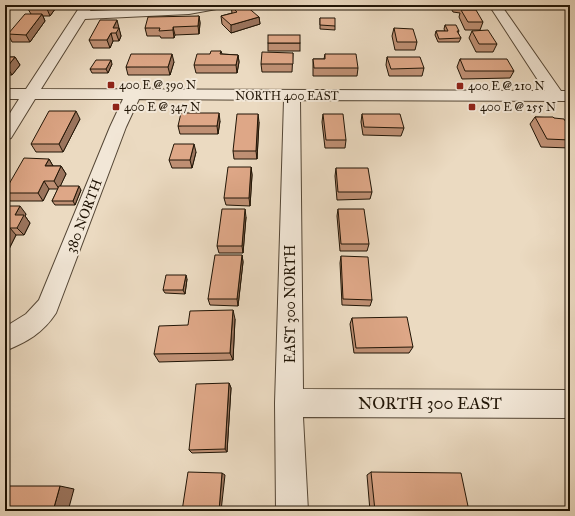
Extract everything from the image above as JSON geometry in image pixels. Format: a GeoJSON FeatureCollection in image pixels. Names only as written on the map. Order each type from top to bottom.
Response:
{"type":"FeatureCollection","features":[{"type":"Feature","properties":{"kind":"street"},"geometry":{"type":"LineString","coordinates":[[5,134],[84,10],[189,10],[218,5]]}},
{"type":"Feature","properties":{"kind":"street"},"geometry":{"type":"LineString","coordinates":[[495,5],[563,96]]}},
{"type":"Feature","properties":{"kind":"street","name":"NORTH 400 EAST"},"geometry":{"type":"LineString","coordinates":[[5,94],[563,96]]}},
{"type":"Feature","properties":{"kind":"street","name":"380 NORTH"},"geometry":{"type":"LineString","coordinates":[[15,335],[35,324],[52,297],[118,127],[134,95]]}},
{"type":"Feature","properties":{"kind":"street","name":"EAST 300 NORTH"},"geometry":{"type":"LineString","coordinates":[[292,96],[289,403],[292,511]]}},
{"type":"Feature","properties":{"kind":"street","name":"NORTH 300 EAST"},"geometry":{"type":"LineString","coordinates":[[289,403],[570,404]]}},
{"type":"Feature","properties":{"kind":"building"},"geometry":{"type":"Polygon","coordinates":[[[31,5],[49,5],[47,9],[28,9],[31,5]]]}},
{"type":"Feature","properties":{"kind":"building"},"geometry":{"type":"Polygon","coordinates":[[[245,5],[259,17],[231,25],[221,16],[237,12],[231,6],[245,5]]]}},
{"type":"Feature","properties":{"kind":"building"},"geometry":{"type":"Polygon","coordinates":[[[461,10],[476,10],[483,22],[468,22],[461,10]]]}},
{"type":"Feature","properties":{"kind":"building"},"geometry":{"type":"Polygon","coordinates":[[[25,14],[42,14],[26,35],[8,34],[25,14]]]}},
{"type":"Feature","properties":{"kind":"building"},"geometry":{"type":"Polygon","coordinates":[[[199,16],[198,26],[173,27],[173,30],[159,31],[160,28],[145,28],[148,17],[199,16]]]}},
{"type":"Feature","properties":{"kind":"building"},"geometry":{"type":"Polygon","coordinates":[[[320,18],[335,18],[335,26],[320,25],[320,18]]]}},
{"type":"Feature","properties":{"kind":"building"},"geometry":{"type":"Polygon","coordinates":[[[100,20],[117,20],[113,28],[119,28],[116,33],[111,33],[107,40],[89,40],[100,20]]]}},
{"type":"Feature","properties":{"kind":"building"},"geometry":{"type":"Polygon","coordinates":[[[445,25],[456,25],[459,31],[457,31],[461,38],[439,39],[436,31],[448,31],[445,25]]]}},
{"type":"Feature","properties":{"kind":"building"},"geometry":{"type":"Polygon","coordinates":[[[394,28],[413,29],[417,42],[397,42],[394,28]]]}},
{"type":"Feature","properties":{"kind":"building"},"geometry":{"type":"Polygon","coordinates":[[[488,30],[497,44],[479,44],[472,31],[488,30]]]}},
{"type":"Feature","properties":{"kind":"building"},"geometry":{"type":"Polygon","coordinates":[[[268,35],[300,35],[300,43],[268,43],[268,35]]]}},
{"type":"Feature","properties":{"kind":"building"},"geometry":{"type":"Polygon","coordinates":[[[211,51],[221,51],[220,54],[238,55],[236,65],[194,65],[197,54],[210,54],[211,51]]]}},
{"type":"Feature","properties":{"kind":"building"},"geometry":{"type":"Polygon","coordinates":[[[262,52],[293,53],[293,64],[261,64],[262,52]]]}},
{"type":"Feature","properties":{"kind":"building"},"geometry":{"type":"Polygon","coordinates":[[[131,54],[172,54],[168,67],[126,67],[131,54]]]}},
{"type":"Feature","properties":{"kind":"building"},"geometry":{"type":"Polygon","coordinates":[[[325,54],[356,54],[358,68],[314,68],[313,59],[325,59],[325,54]]]}},
{"type":"Feature","properties":{"kind":"building"},"geometry":{"type":"Polygon","coordinates":[[[5,57],[15,57],[7,67],[5,67],[5,57]]]}},
{"type":"Feature","properties":{"kind":"building"},"geometry":{"type":"Polygon","coordinates":[[[387,57],[420,57],[424,68],[391,69],[387,57]]]}},
{"type":"Feature","properties":{"kind":"building"},"geometry":{"type":"Polygon","coordinates":[[[460,59],[507,59],[514,71],[465,71],[460,59]]]}},
{"type":"Feature","properties":{"kind":"building"},"geometry":{"type":"Polygon","coordinates":[[[96,60],[111,60],[106,69],[90,69],[96,60]]]}},
{"type":"Feature","properties":{"kind":"building"},"geometry":{"type":"Polygon","coordinates":[[[49,111],[76,111],[59,144],[31,144],[49,111]]]}},
{"type":"Feature","properties":{"kind":"building"},"geometry":{"type":"Polygon","coordinates":[[[181,113],[219,113],[217,126],[178,126],[181,113]]]}},
{"type":"Feature","properties":{"kind":"building"},"geometry":{"type":"Polygon","coordinates":[[[237,114],[258,114],[256,151],[233,151],[237,114]]]}},
{"type":"Feature","properties":{"kind":"building"},"geometry":{"type":"Polygon","coordinates":[[[323,114],[343,114],[346,140],[326,140],[323,114]]]}},
{"type":"Feature","properties":{"kind":"building"},"geometry":{"type":"Polygon","coordinates":[[[362,114],[400,114],[404,128],[364,127],[362,114]]]}},
{"type":"Feature","properties":{"kind":"building"},"geometry":{"type":"Polygon","coordinates":[[[535,117],[553,117],[564,119],[570,129],[570,140],[547,139],[535,117]]]}},
{"type":"Feature","properties":{"kind":"building"},"geometry":{"type":"Polygon","coordinates":[[[174,144],[194,144],[190,160],[169,160],[174,144]]]}},
{"type":"Feature","properties":{"kind":"building"},"geometry":{"type":"Polygon","coordinates":[[[24,158],[49,159],[45,166],[61,166],[54,181],[44,181],[38,193],[5,193],[5,191],[24,158]]]}},
{"type":"Feature","properties":{"kind":"building"},"geometry":{"type":"Polygon","coordinates":[[[228,167],[251,167],[249,198],[224,198],[228,167]]]}},
{"type":"Feature","properties":{"kind":"building"},"geometry":{"type":"Polygon","coordinates":[[[336,168],[368,168],[372,192],[338,192],[336,168]]]}},
{"type":"Feature","properties":{"kind":"building"},"geometry":{"type":"Polygon","coordinates":[[[59,186],[79,186],[73,201],[52,201],[59,186]]]}},
{"type":"Feature","properties":{"kind":"building"},"geometry":{"type":"Polygon","coordinates":[[[5,206],[20,206],[15,215],[24,215],[17,228],[10,228],[5,237],[5,206]]]}},
{"type":"Feature","properties":{"kind":"building"},"geometry":{"type":"Polygon","coordinates":[[[222,209],[245,209],[242,246],[217,246],[222,209]]]}},
{"type":"Feature","properties":{"kind":"building"},"geometry":{"type":"Polygon","coordinates":[[[338,209],[364,209],[369,244],[341,244],[338,209]]]}},
{"type":"Feature","properties":{"kind":"building"},"geometry":{"type":"Polygon","coordinates":[[[215,255],[242,255],[237,299],[208,299],[215,255]]]}},
{"type":"Feature","properties":{"kind":"building"},"geometry":{"type":"Polygon","coordinates":[[[341,256],[368,257],[372,300],[343,299],[341,256]]]}},
{"type":"Feature","properties":{"kind":"building"},"geometry":{"type":"Polygon","coordinates":[[[166,275],[186,275],[183,290],[163,290],[166,275]]]}},
{"type":"Feature","properties":{"kind":"building"},"geometry":{"type":"Polygon","coordinates":[[[233,310],[230,353],[154,354],[159,326],[188,325],[190,311],[233,310]]]}},
{"type":"Feature","properties":{"kind":"building"},"geometry":{"type":"Polygon","coordinates":[[[407,317],[413,347],[356,348],[352,318],[407,317]]]}},
{"type":"Feature","properties":{"kind":"building"},"geometry":{"type":"Polygon","coordinates":[[[229,383],[225,449],[189,450],[196,384],[229,383]]]}},
{"type":"Feature","properties":{"kind":"building"},"geometry":{"type":"Polygon","coordinates":[[[188,472],[222,473],[219,511],[182,511],[188,472]]]}},
{"type":"Feature","properties":{"kind":"building"},"geometry":{"type":"Polygon","coordinates":[[[371,472],[461,473],[469,511],[375,511],[371,472]]]}},
{"type":"Feature","properties":{"kind":"building"},"geometry":{"type":"Polygon","coordinates":[[[5,486],[60,486],[53,511],[5,511],[5,486]]]}},
{"type":"Feature","properties":{"kind":"place","name":"400 E @ 390 N"},"geometry":{"type":"Point","coordinates":[111,85]}},
{"type":"Feature","properties":{"kind":"place","name":"400 E @ 210 N"},"geometry":{"type":"Point","coordinates":[460,86]}},
{"type":"Feature","properties":{"kind":"place","name":"400 E @ 347 N"},"geometry":{"type":"Point","coordinates":[116,107]}},
{"type":"Feature","properties":{"kind":"place","name":"400 E @ 255 N"},"geometry":{"type":"Point","coordinates":[472,107]}}]}
